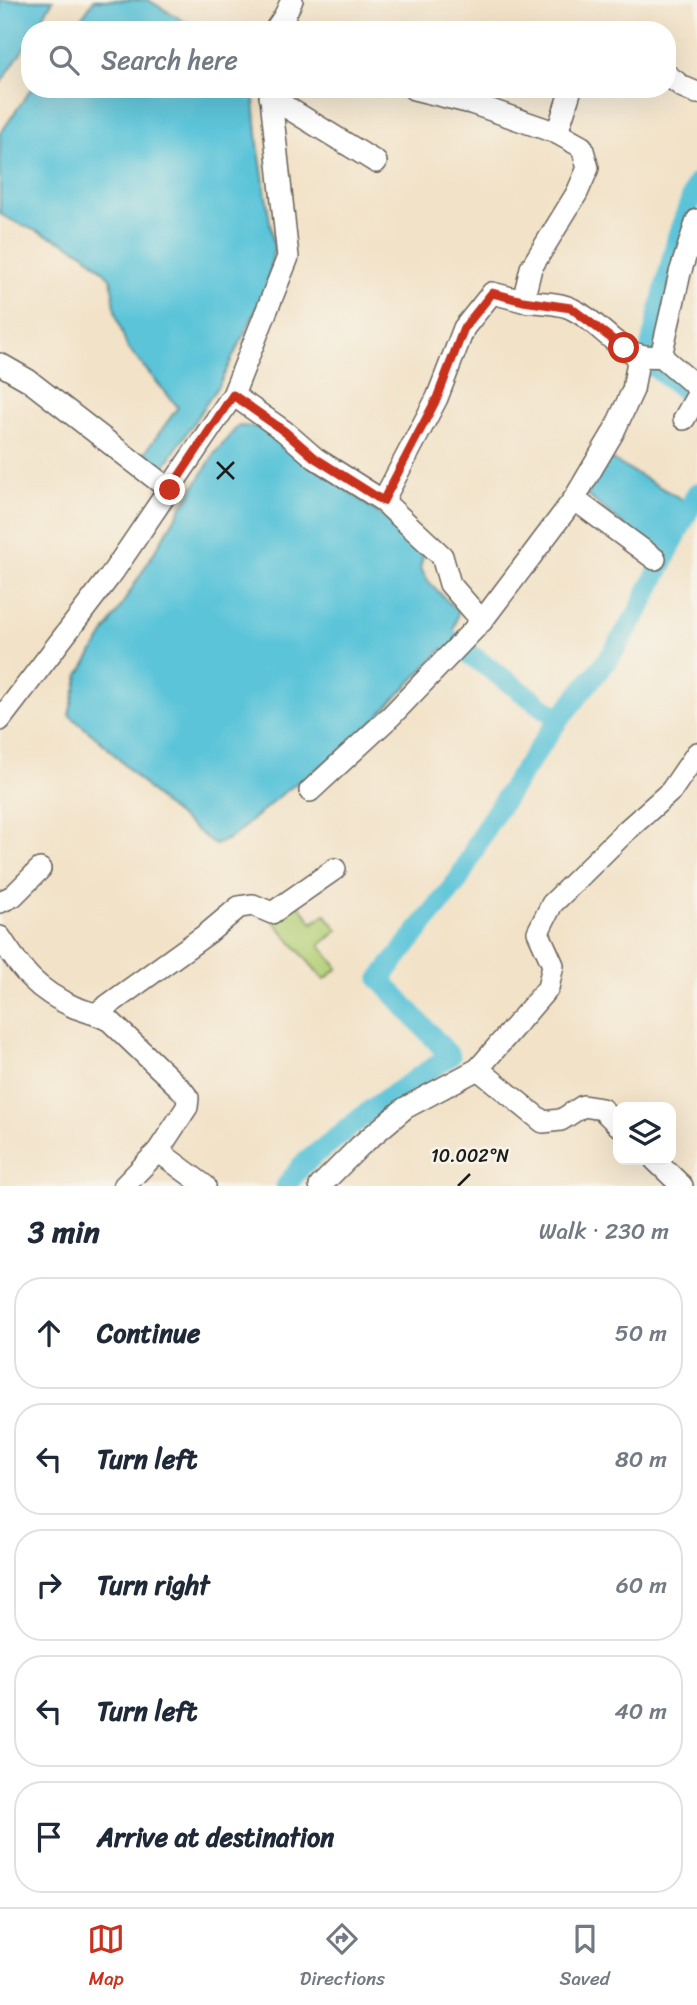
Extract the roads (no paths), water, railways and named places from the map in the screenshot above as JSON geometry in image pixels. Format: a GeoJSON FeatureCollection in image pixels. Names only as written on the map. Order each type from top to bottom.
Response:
{"type":"FeatureCollection","features":[{"type":"Feature","properties":{"kind":"street"},"geometry":{"type":"LineString","coordinates":[[676,82],[697,93]]}},
{"type":"Feature","properties":{"kind":"street"},"geometry":{"type":"LineString","coordinates":[[0,720],[83,614],[233,395],[288,257],[271,98]]}},
{"type":"Feature","properties":{"kind":"street"},"geometry":{"type":"LineString","coordinates":[[278,98],[376,162]]}},
{"type":"Feature","properties":{"kind":"street"},"geometry":{"type":"LineString","coordinates":[[451,98],[557,133],[582,147],[588,168],[577,193],[531,268],[523,301]]}},
{"type":"Feature","properties":{"kind":"street"},"geometry":{"type":"LineString","coordinates":[[557,133],[568,98]]}},
{"type":"Feature","properties":{"kind":"street"},"geometry":{"type":"LineString","coordinates":[[661,356],[680,274],[697,220]]}},
{"type":"Feature","properties":{"kind":"street"},"geometry":{"type":"LineString","coordinates":[[383,501],[437,398],[464,328],[492,293],[571,308],[624,348],[648,358],[661,356],[697,387]]}},
{"type":"Feature","properties":{"kind":"street"},"geometry":{"type":"LineString","coordinates":[[310,792],[391,716],[471,630],[574,499],[613,433],[633,390],[639,355]]}},
{"type":"Feature","properties":{"kind":"street"},"geometry":{"type":"LineString","coordinates":[[0,364],[28,380],[170,490]]}},
{"type":"Feature","properties":{"kind":"street"},"geometry":{"type":"LineString","coordinates":[[233,395],[284,431],[315,458],[383,501],[442,556],[450,584],[471,630]]}},
{"type":"Feature","properties":{"kind":"street"},"geometry":{"type":"LineString","coordinates":[[684,419],[697,396]]}},
{"type":"Feature","properties":{"kind":"street"},"geometry":{"type":"LineString","coordinates":[[574,499],[655,559]]}},
{"type":"Feature","properties":{"kind":"street"},"geometry":{"type":"LineString","coordinates":[[320,1186],[359,1146],[405,1108],[478,1069],[548,988],[553,965],[538,932],[552,904],[671,791],[697,753]]}},
{"type":"Feature","properties":{"kind":"street"},"geometry":{"type":"LineString","coordinates":[[0,902],[13,896],[40,869]]}},
{"type":"Feature","properties":{"kind":"street"},"geometry":{"type":"LineString","coordinates":[[97,1013],[208,933],[239,907],[253,905],[272,913],[335,869]]}},
{"type":"Feature","properties":{"kind":"street"},"geometry":{"type":"LineString","coordinates":[[0,937],[22,971],[49,995],[77,1008],[97,1013],[110,1021],[188,1098],[187,1107],[158,1151],[124,1186]]}},
{"type":"Feature","properties":{"kind":"street"},"geometry":{"type":"LineString","coordinates":[[478,1069],[543,1122],[561,1119],[583,1107],[602,1109],[613,1120]]}},
{"type":"Feature","properties":{"kind":"street"},"geometry":{"type":"LineString","coordinates":[[158,1151],[205,1186]]}},
{"type":"Feature","properties":{"kind":"street"},"geometry":{"type":"LineString","coordinates":[[660,1165],[682,1186]]}},
{"type":"Feature","properties":{"kind":"water"},"geometry":{"type":"Polygon","coordinates":[[[0,0],[53,0],[40,21],[21,21],[21,52],[0,84],[0,0]]]}},
{"type":"Feature","properties":{"kind":"water"},"geometry":{"type":"Polygon","coordinates":[[[94,0],[148,0],[184,21],[79,21],[94,0]]]}},
{"type":"Feature","properties":{"kind":"water"},"geometry":{"type":"Polygon","coordinates":[[[25,98],[254,98],[274,248],[266,290],[220,383],[163,468],[144,454],[178,407],[127,347],[116,314],[111,279],[77,249],[0,214],[0,134],[25,98]]]}},
{"type":"Feature","properties":{"kind":"water"},"geometry":{"type":"Polygon","coordinates":[[[238,426],[258,427],[425,549],[420,568],[429,582],[458,612],[453,634],[440,652],[373,721],[341,751],[282,794],[231,838],[215,845],[163,804],[106,746],[69,715],[79,675],[215,453],[238,426]]]}},
{"type":"Feature","properties":{"kind":"water"},"geometry":{"type":"Polygon","coordinates":[[[607,457],[688,503],[660,555],[582,491],[607,457]]]}},
{"type":"Feature","properties":{"kind":"waterway"},"geometry":{"type":"LineString","coordinates":[[697,183],[678,235],[649,363],[697,400]]}},
{"type":"Feature","properties":{"kind":"waterway"},"geometry":{"type":"LineString","coordinates":[[286,1186],[302,1165],[377,1105],[450,1056],[380,979],[459,879],[486,827],[519,777],[559,719],[612,654],[638,612],[697,493]]}},
{"type":"Feature","properties":{"kind":"waterway"},"geometry":{"type":"LineString","coordinates":[[449,639],[559,719]]}}]}
